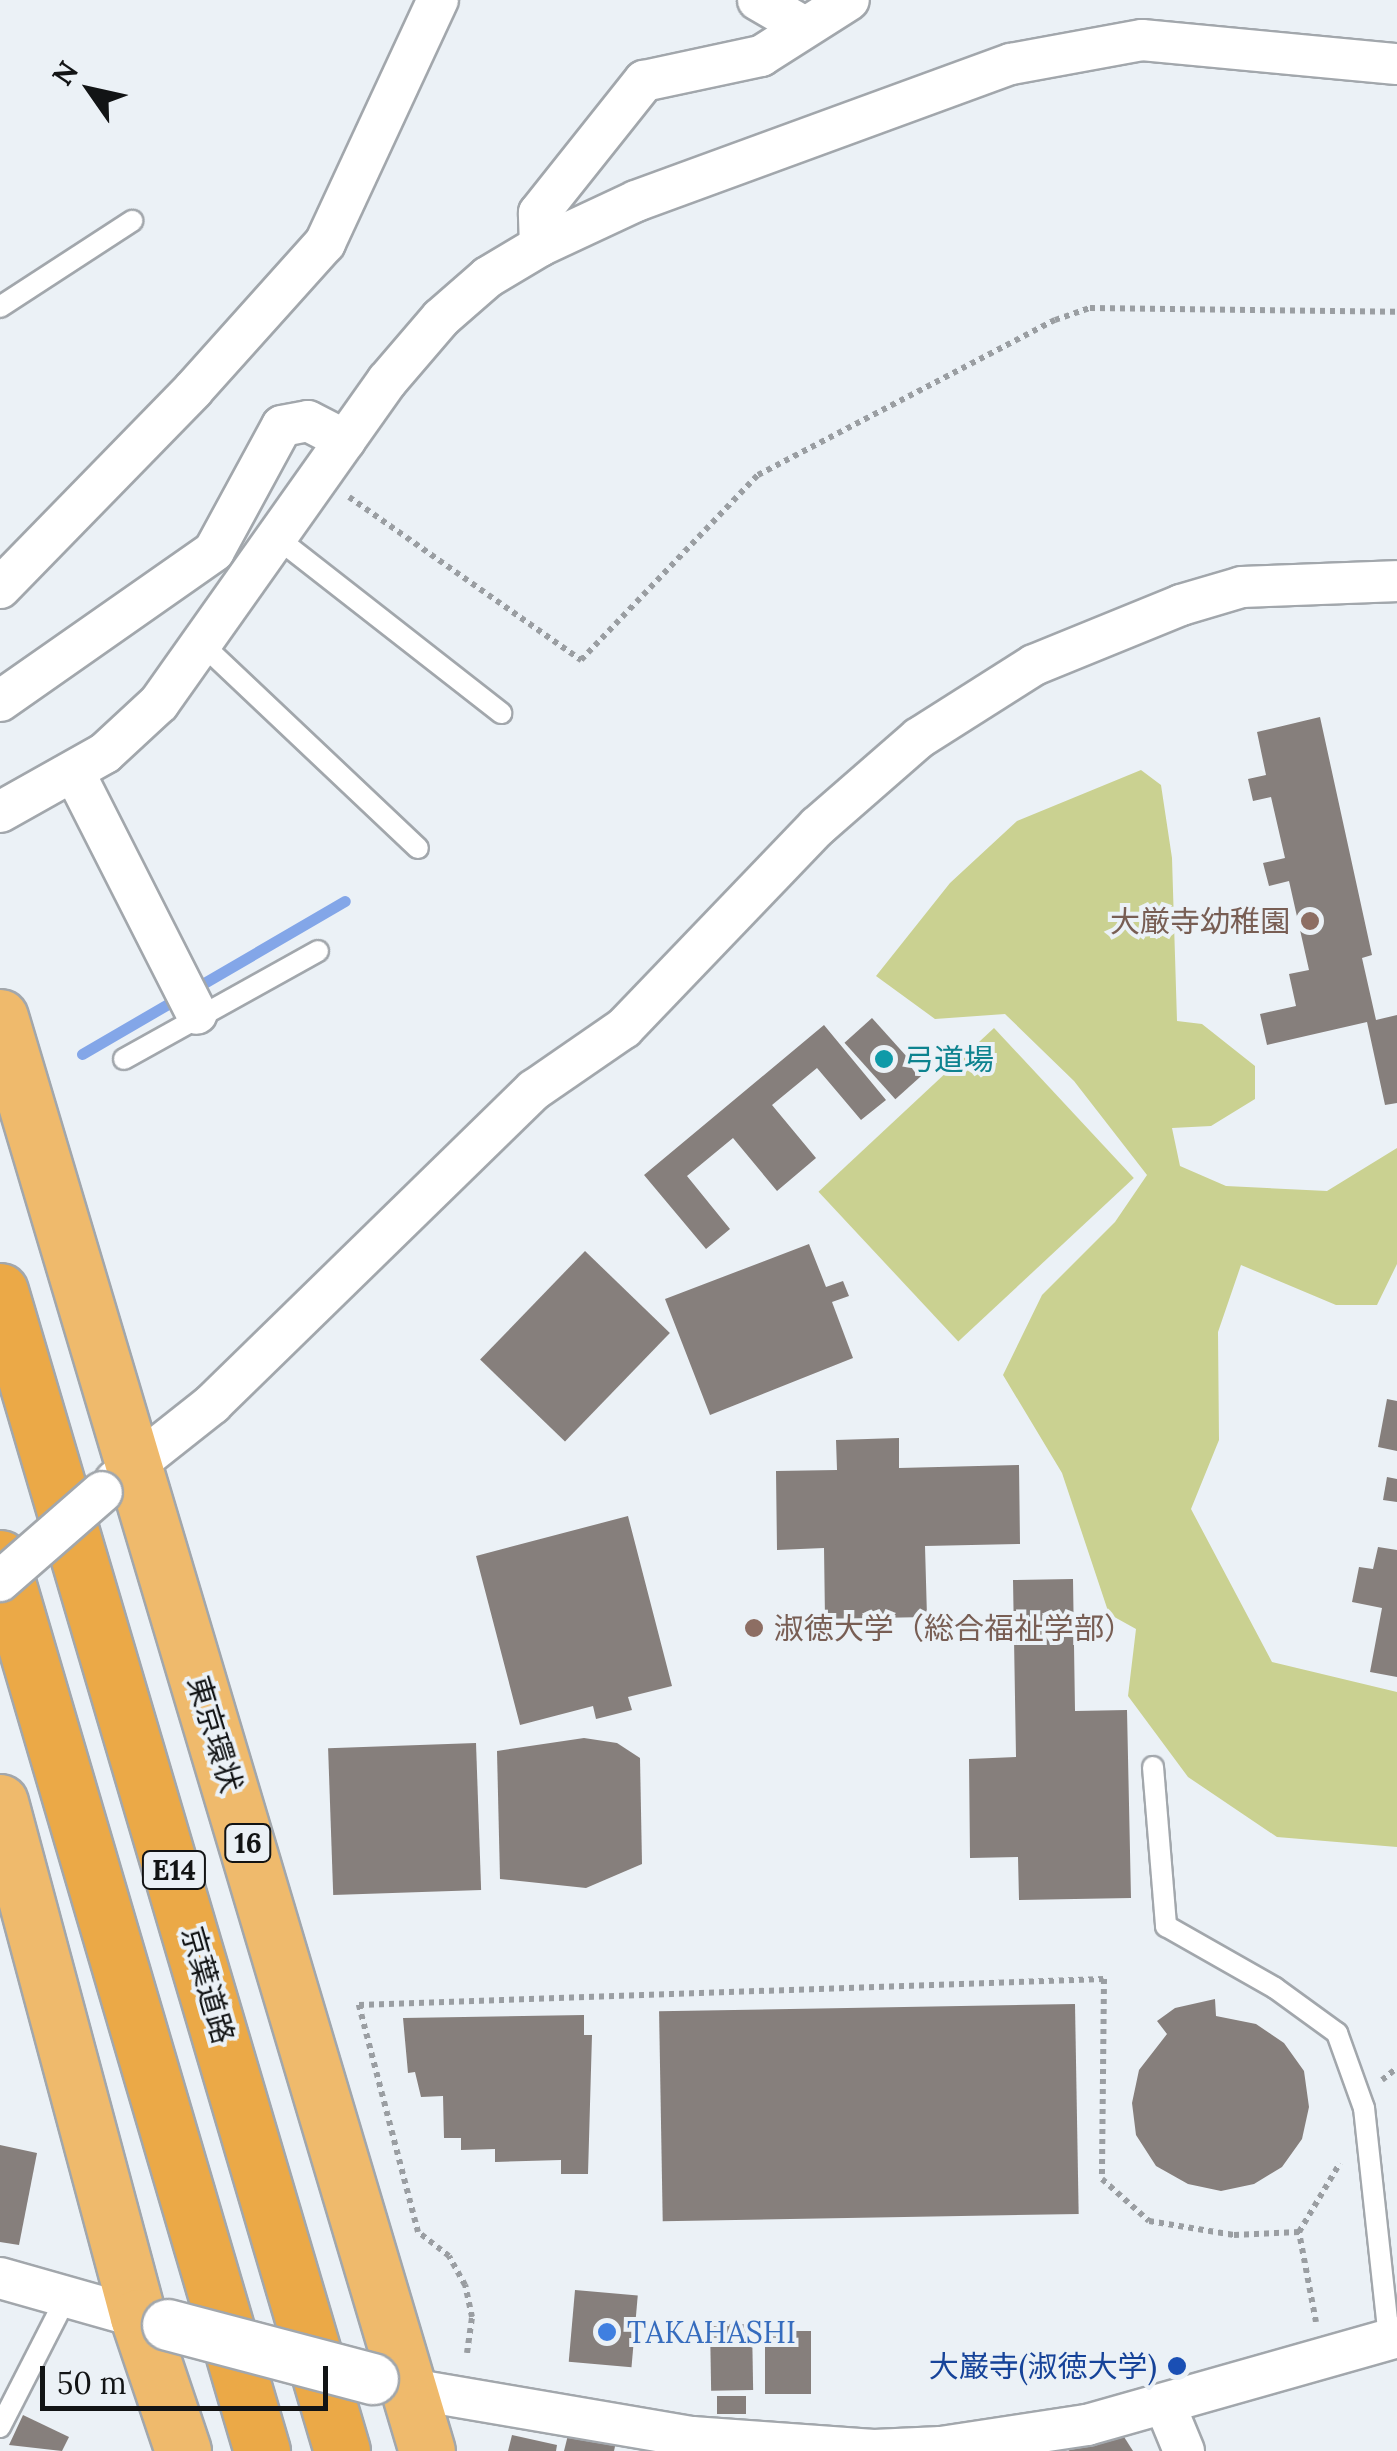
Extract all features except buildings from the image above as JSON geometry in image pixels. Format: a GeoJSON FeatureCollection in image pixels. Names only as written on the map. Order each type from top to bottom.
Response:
{"type":"FeatureCollection","features":[{"type":"Feature","properties":{"kind":"highway","name":"東京環状"},"geometry":{"type":"LineString","coordinates":[[0,1017],[66,1235],[118,1478],[392,2384],[427,2451]]}},
{"type":"Feature","properties":{"kind":"highway","name":"京葉道路"},"geometry":{"type":"LineString","coordinates":[[0,1291],[342,2451]]}},
{"type":"Feature","properties":{"kind":"highway","name":"E14"},"geometry":{"type":"LineString","coordinates":[[0,1558],[262,2451]]}},
{"type":"Feature","properties":{"kind":"highway"},"geometry":{"type":"LineString","coordinates":[[0,1802],[153,2321],[183,2451]]}},
{"type":"Feature","properties":{"kind":"street"},"geometry":{"type":"LineString","coordinates":[[0,588],[194,390],[325,242],[364,172],[438,0]]}},
{"type":"Feature","properties":{"kind":"street"},"geometry":{"type":"LineString","coordinates":[[758,0],[801,25]]}},
{"type":"Feature","properties":{"kind":"street"},"geometry":{"type":"LineString","coordinates":[[540,246],[539,213],[644,80],[761,56],[801,25],[850,0]]}},
{"type":"Feature","properties":{"kind":"street"},"geometry":{"type":"LineString","coordinates":[[0,812],[74,772],[133,730],[202,644],[345,440],[441,318],[488,277],[540,246],[653,195],[939,87],[1028,60],[1142,40],[1397,64]]}},
{"type":"Feature","properties":{"kind":"street"},"geometry":{"type":"LineString","coordinates":[[7,687],[214,551],[282,426],[308,421],[345,440]]}},
{"type":"Feature","properties":{"kind":"street"},"geometry":{"type":"LineString","coordinates":[[0,1581],[118,1478],[212,1404],[534,1090],[624,1028],[818,826],[920,738],[1034,664],[1180,605],[1242,587],[1397,580]]}},
{"type":"Feature","properties":{"kind":"street"},"geometry":{"type":"LineString","coordinates":[[74,772],[197,1014]]}},
{"type":"Feature","properties":{"kind":"street"},"geometry":{"type":"LineString","coordinates":[[0,2278],[392,2384],[692,2437],[874,2450],[943,2449],[1087,2425],[1393,2339]]}},
{"type":"Feature","properties":{"kind":"street"},"geometry":{"type":"LineString","coordinates":[[1165,2404],[1184,2451]]}},
{"type":"Feature","properties":{"kind":"lane"},"geometry":{"type":"LineString","coordinates":[[0,307],[132,222]]}},
{"type":"Feature","properties":{"kind":"lane"},"geometry":{"type":"LineString","coordinates":[[276,537],[501,713]]}},
{"type":"Feature","properties":{"kind":"lane"},"geometry":{"type":"LineString","coordinates":[[202,644],[418,848]]}},
{"type":"Feature","properties":{"kind":"lane"},"geometry":{"type":"LineString","coordinates":[[124,1059],[197,1014],[318,951]]}},
{"type":"Feature","properties":{"kind":"lane"},"geometry":{"type":"LineString","coordinates":[[1153,1767],[1166,1926],[1276,1988],[1338,2033],[1360,2096],[1393,2339]]}},
{"type":"Feature","properties":{"kind":"lane"},"geometry":{"type":"LineString","coordinates":[[0,2427],[67,2296]]}},
{"type":"Feature","properties":{"kind":"path"},"geometry":{"type":"LineString","coordinates":[[313,483],[356,500],[582,660],[758,475],[1055,320],[1090,308],[1397,312]]}},
{"type":"Feature","properties":{"kind":"path"},"geometry":{"type":"LineString","coordinates":[[467,2353],[472,2317],[464,2286],[449,2256],[418,2232],[360,2005],[1104,1979],[1102,2178],[1150,2220],[1234,2235],[1299,2232]]}},
{"type":"Feature","properties":{"kind":"path"},"geometry":{"type":"LineString","coordinates":[[1324,2359],[1299,2232],[1335,2180],[1360,2096]]}},
{"type":"Feature","properties":{"kind":"green space"},"geometry":{"type":"Polygon","coordinates":[[[1141,770],[1161,785],[1172,858],[1177,1021],[1202,1024],[1255,1066],[1255,1099],[1211,1126],[1172,1128],[1180,1166],[1226,1186],[1327,1191],[1397,1148],[1397,1264],[1377,1305],[1336,1305],[1241,1265],[1218,1332],[1219,1440],[1191,1509],[1272,1662],[1397,1692],[1397,1847],[1277,1837],[1188,1777],[1128,1696],[1136,1629],[1109,1614],[1062,1473],[1003,1375],[1042,1295],[1115,1222],[1147,1175],[1074,1081],[1005,1014],[935,1019],[876,976],[950,883],[1017,821],[1141,770]]]}},
{"type":"Feature","properties":{"kind":"green space"},"geometry":{"type":"Polygon","coordinates":[[[994,1028],[1134,1178],[958,1342],[818,1192],[994,1028]]]}},
{"type":"Feature","properties":{"kind":"waterway"},"geometry":{"type":"LineString","coordinates":[[82,1054],[345,901]]}},
{"type":"Feature","properties":{"kind":"place","name":"大厳寺幼稚園"},"geometry":{"type":"Point","coordinates":[1310,921]}},
{"type":"Feature","properties":{"kind":"place","name":"弓道場"},"geometry":{"type":"Point","coordinates":[884,1059]}},
{"type":"Feature","properties":{"kind":"place","name":"淑徳大学（総合福祉学部）"},"geometry":{"type":"Point","coordinates":[754,1628]}},
{"type":"Feature","properties":{"kind":"place","name":"TAKAHASHI"},"geometry":{"type":"Point","coordinates":[607,2332]}},
{"type":"Feature","properties":{"kind":"place","name":"大巌寺(淑徳大学)"},"geometry":{"type":"Point","coordinates":[1177,2366]}}]}
